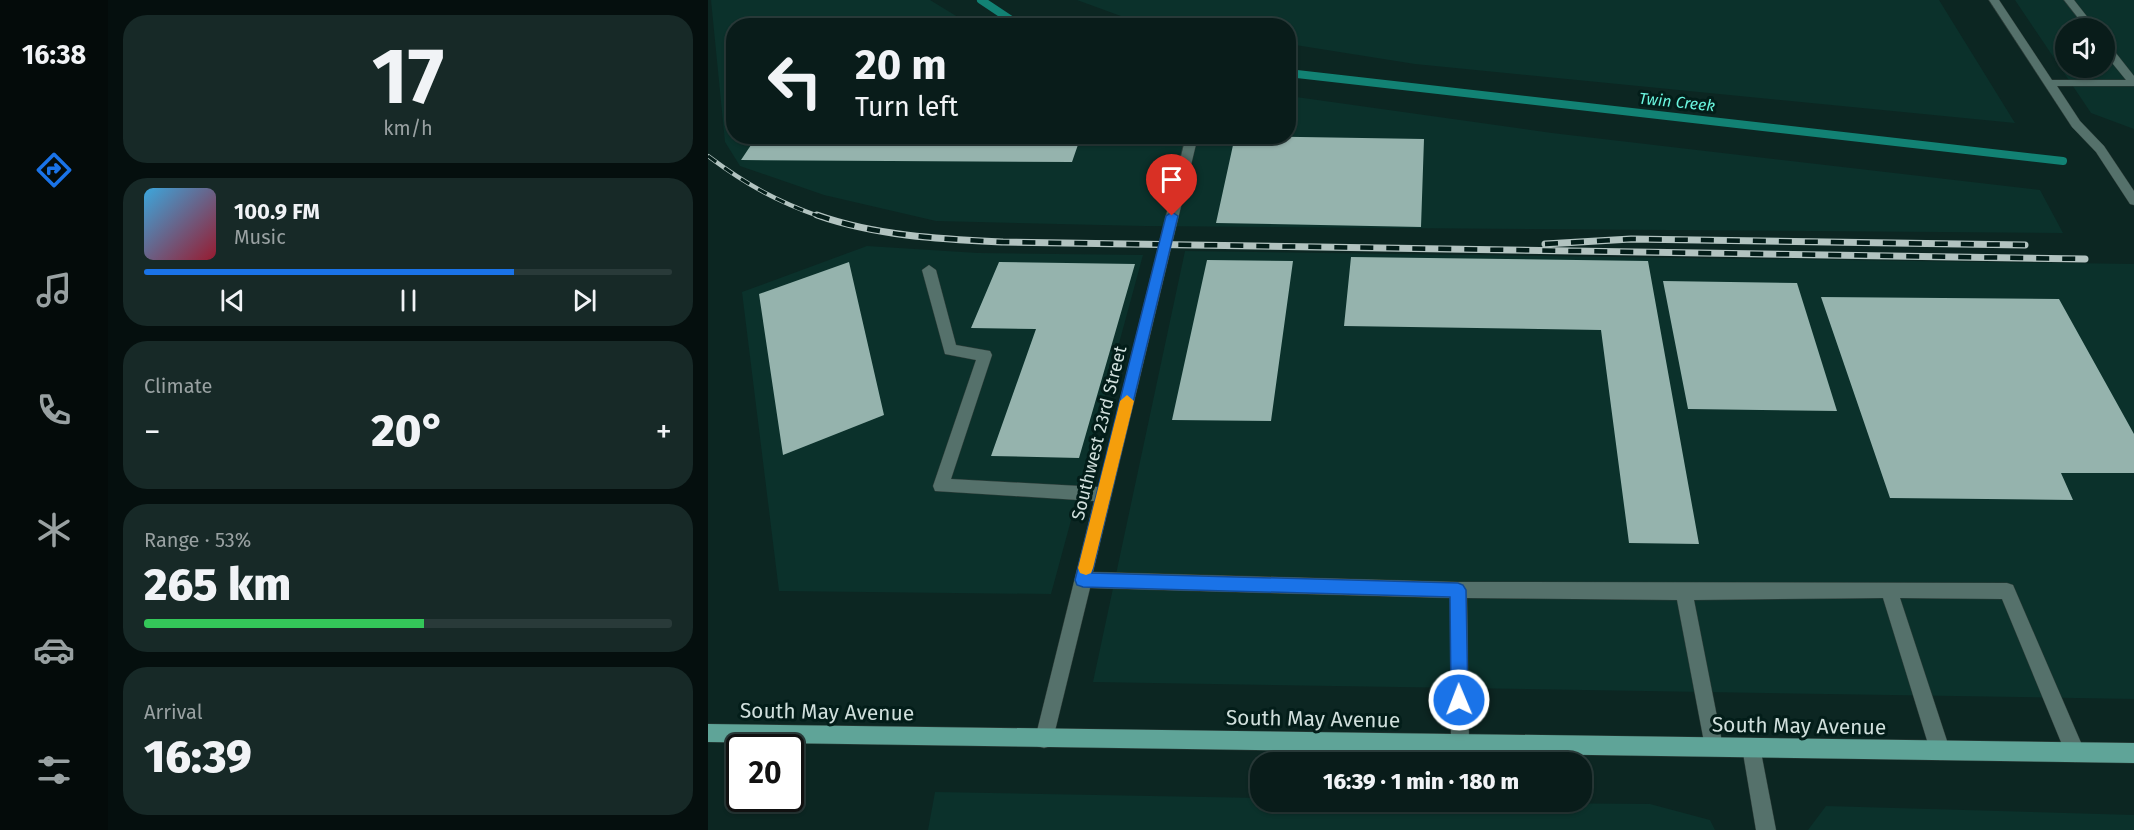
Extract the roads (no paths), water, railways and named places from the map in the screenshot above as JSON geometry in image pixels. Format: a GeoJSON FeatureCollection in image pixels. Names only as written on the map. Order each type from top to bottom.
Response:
{"type":"FeatureCollection","features":[{"type":"Feature","properties":{"kind":"main road","name":"South May Avenue"},"geometry":{"type":"LineString","coordinates":[[708,733],[2134,753]]}},
{"type":"Feature","properties":{"kind":"street"},"geometry":{"type":"LineString","coordinates":[[1994,0],[2076,124],[2100,150],[2134,201]]}},
{"type":"Feature","properties":{"kind":"street"},"geometry":{"type":"LineString","coordinates":[[2069,0],[2083,18]]}},
{"type":"Feature","properties":{"kind":"street"},"geometry":{"type":"LineString","coordinates":[[2115,59],[2134,83]]}},
{"type":"Feature","properties":{"kind":"street"},"geometry":{"type":"LineString","coordinates":[[2048,82],[2134,83]]}},
{"type":"Feature","properties":{"kind":"street","name":"Southwest 23rd Street"},"geometry":{"type":"LineString","coordinates":[[1044,739],[1190,144]]}},
{"type":"Feature","properties":{"kind":"street"},"geometry":{"type":"LineString","coordinates":[[929,270],[950,350],[985,355],[941,486],[1104,494]]}},
{"type":"Feature","properties":{"kind":"street"},"geometry":{"type":"LineString","coordinates":[[1083,580],[1458,590],[2007,591],[2075,752]]}},
{"type":"Feature","properties":{"kind":"street"},"geometry":{"type":"LineString","coordinates":[[1458,590],[1460,744]]}},
{"type":"Feature","properties":{"kind":"street"},"geometry":{"type":"LineString","coordinates":[[1889,590],[1940,750]]}},
{"type":"Feature","properties":{"kind":"street"},"geometry":{"type":"LineString","coordinates":[[1684,592],[1714,747]]}},
{"type":"Feature","properties":{"kind":"street"},"geometry":{"type":"LineString","coordinates":[[1751,747],[1766,830]]}},
{"type":"Feature","properties":{"kind":"waterway","name":"Twin Creek"},"geometry":{"type":"LineString","coordinates":[[981,0],[1008,18]]}},
{"type":"Feature","properties":{"kind":"waterway","name":"Twin Creek"},"geometry":{"type":"LineString","coordinates":[[1296,74],[2063,161]]}},
{"type":"Feature","properties":{"kind":"railway"},"geometry":{"type":"LineString","coordinates":[[708,156],[762,191],[821,217]]}},
{"type":"Feature","properties":{"kind":"railway"},"geometry":{"type":"LineString","coordinates":[[817,215],[885,232],[932,238],[1003,242],[2085,259]]}},
{"type":"Feature","properties":{"kind":"railway"},"geometry":{"type":"LineString","coordinates":[[1545,244],[1631,239],[2025,245]]}}]}
